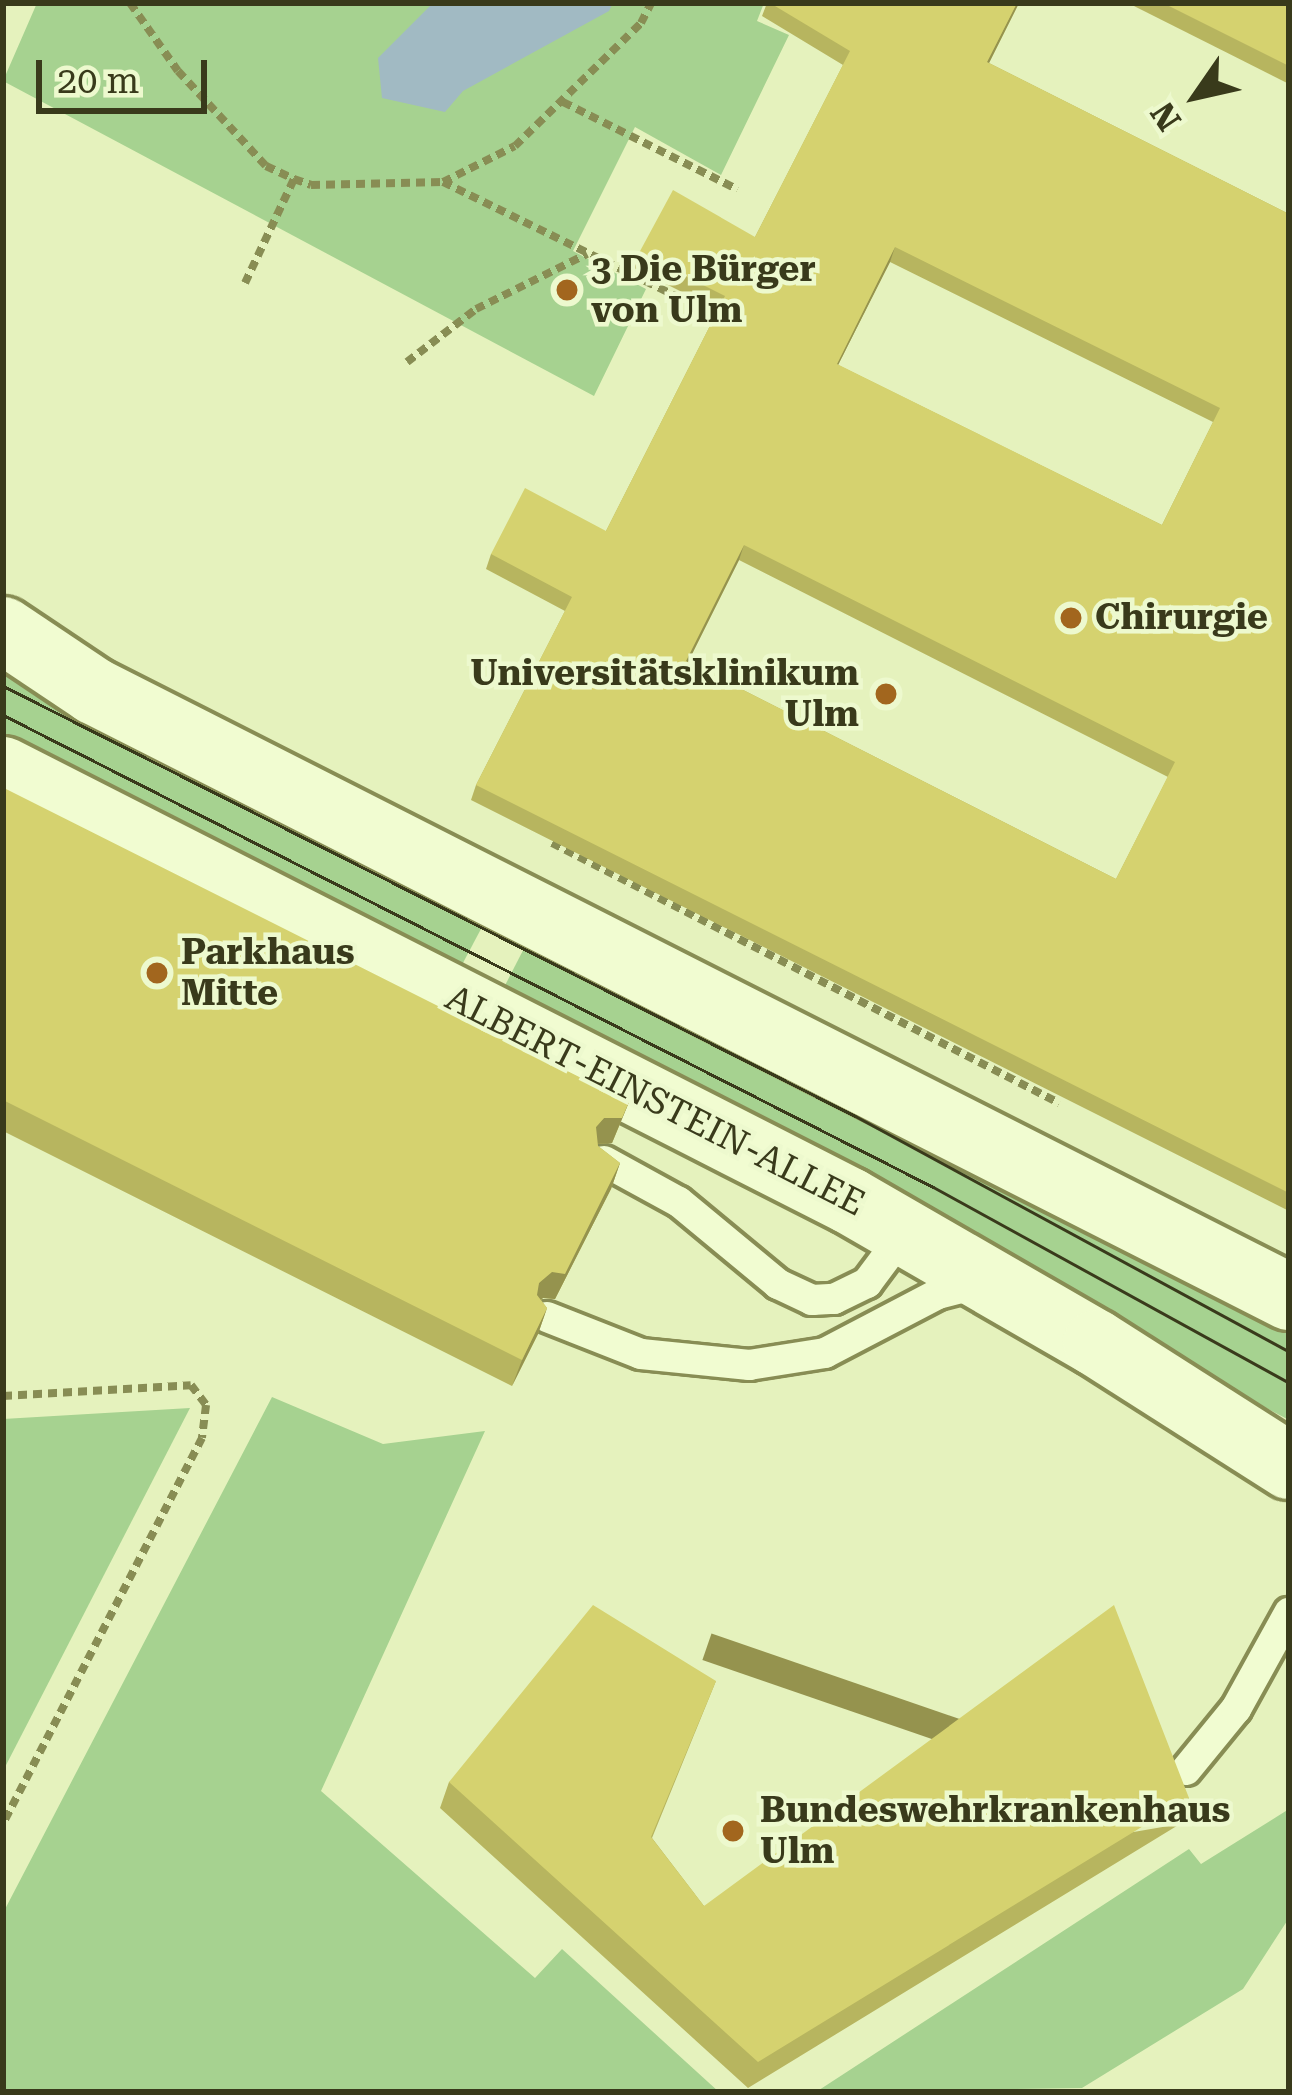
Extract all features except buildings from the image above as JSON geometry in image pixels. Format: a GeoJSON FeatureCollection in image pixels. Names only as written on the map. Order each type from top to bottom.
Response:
{"type":"FeatureCollection","features":[{"type":"Feature","properties":{"kind":"street"},"geometry":{"type":"LineString","coordinates":[[3,630],[94,691],[1289,1297]]}},
{"type":"Feature","properties":{"kind":"street","name":"ALBERT-EINSTEIN-ALLEE"},"geometry":{"type":"LineString","coordinates":[[3,770],[905,1232],[997,1283],[1289,1466]]}},
{"type":"Feature","properties":{"kind":"lane"},"geometry":{"type":"LineString","coordinates":[[604,1162],[680,1202],[778,1284],[812,1300],[834,1299],[867,1283],[905,1232]]}},
{"type":"Feature","properties":{"kind":"lane"},"geometry":{"type":"LineString","coordinates":[[547,1317],[641,1354],[749,1365],[825,1353],[953,1288],[997,1283]]}},
{"type":"Feature","properties":{"kind":"lane"},"geometry":{"type":"LineString","coordinates":[[1186,1770],[1236,1708],[1289,1613]]}},
{"type":"Feature","properties":{"kind":"path"},"geometry":{"type":"LineString","coordinates":[[130,3],[178,71],[266,166],[311,184],[443,182],[515,146],[641,23],[652,3]]}},
{"type":"Feature","properties":{"kind":"path"},"geometry":{"type":"LineString","coordinates":[[563,102],[737,189]]}},
{"type":"Feature","properties":{"kind":"path"},"geometry":{"type":"LineString","coordinates":[[245,283],[294,179]]}},
{"type":"Feature","properties":{"kind":"path"},"geometry":{"type":"LineString","coordinates":[[443,182],[682,299]]}},
{"type":"Feature","properties":{"kind":"path"},"geometry":{"type":"LineString","coordinates":[[406,362],[476,309],[588,253]]}},
{"type":"Feature","properties":{"kind":"path"},"geometry":{"type":"LineString","coordinates":[[544,859],[558,831]]}},
{"type":"Feature","properties":{"kind":"path"},"geometry":{"type":"LineString","coordinates":[[552,843],[1059,1103]]}},
{"type":"Feature","properties":{"kind":"path"},"geometry":{"type":"LineString","coordinates":[[3,1396],[191,1385],[206,1405],[202,1438],[3,1823]]}},
{"type":"Feature","properties":{"kind":"green space"},"geometry":{"type":"Polygon","coordinates":[[[37,3],[764,3],[757,21],[789,35],[721,175],[635,127],[573,251],[646,289],[594,396],[3,81],[37,3]]]}},
{"type":"Feature","properties":{"kind":"green space"},"geometry":{"type":"Polygon","coordinates":[[[3,652],[491,910],[455,978],[3,752],[3,652]]]}},
{"type":"Feature","properties":{"kind":"green space"},"geometry":{"type":"Polygon","coordinates":[[[533,931],[1289,1314],[1289,1420],[498,999],[533,931]]]}},
{"type":"Feature","properties":{"kind":"green space"},"geometry":{"type":"Polygon","coordinates":[[[272,1397],[383,1444],[485,1431],[321,1791],[535,1978],[562,1949],[719,2092],[3,2092],[3,1913],[272,1397]]]}},
{"type":"Feature","properties":{"kind":"green space"},"geometry":{"type":"Polygon","coordinates":[[[190,1408],[3,1771],[3,1419],[190,1408]]]}},
{"type":"Feature","properties":{"kind":"green space"},"geometry":{"type":"Polygon","coordinates":[[[1289,1809],[1289,1918],[1243,1989],[1082,2088],[816,2092],[1189,1849],[1201,1864],[1289,1809]]]}},
{"type":"Feature","properties":{"kind":"water"},"geometry":{"type":"Polygon","coordinates":[[[433,3],[613,3],[609,11],[463,91],[445,112],[382,98],[378,58],[433,3]]]}},
{"type":"Feature","properties":{"kind":"tram line"},"geometry":{"type":"LineString","coordinates":[[3,686],[855,1116],[1289,1352]]}},
{"type":"Feature","properties":{"kind":"tram line"},"geometry":{"type":"LineString","coordinates":[[3,715],[933,1187],[1289,1383]]}},
{"type":"Feature","properties":{"kind":"place","name":"3 Die Bürger von Ulm"},"geometry":{"type":"Point","coordinates":[567,290]}},
{"type":"Feature","properties":{"kind":"place","name":"Chirurgie"},"geometry":{"type":"Point","coordinates":[1071,618]}},
{"type":"Feature","properties":{"kind":"place","name":"Universitätsklinikum Ulm"},"geometry":{"type":"Point","coordinates":[886,694]}},
{"type":"Feature","properties":{"kind":"place","name":"Parkhaus Mitte"},"geometry":{"type":"Point","coordinates":[157,973]}},
{"type":"Feature","properties":{"kind":"place","name":"Bundeswehrkrankenhaus Ulm"},"geometry":{"type":"Point","coordinates":[733,1831]}}]}
